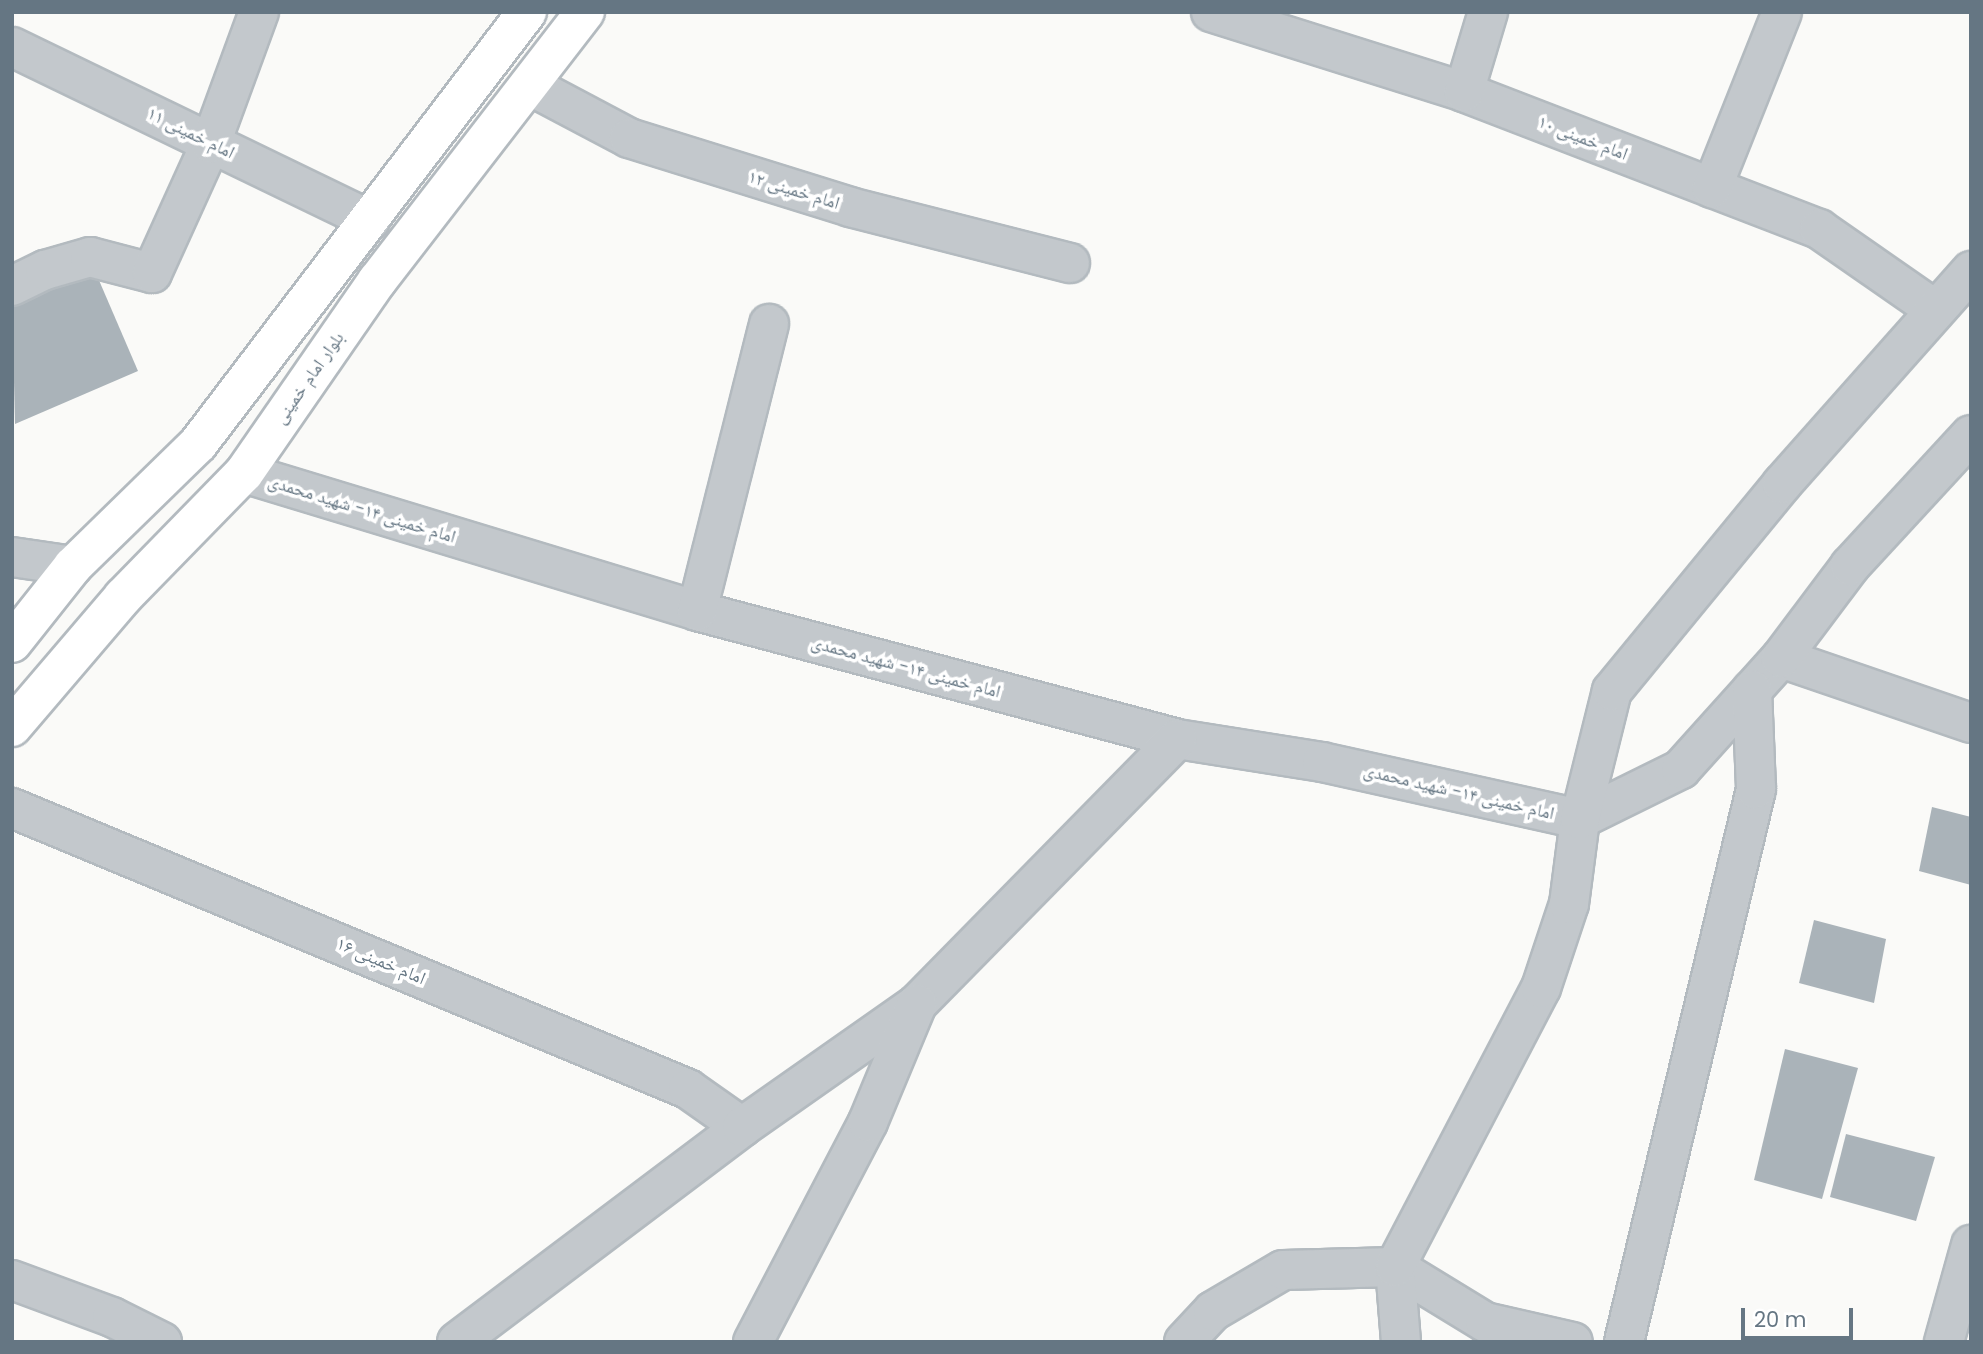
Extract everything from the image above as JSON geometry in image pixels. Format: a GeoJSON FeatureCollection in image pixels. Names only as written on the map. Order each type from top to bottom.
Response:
{"type":"FeatureCollection","features":[{"type":"Feature","properties":{"kind":"main road"},"geometry":{"type":"LineString","coordinates":[[12,643],[73,566],[198,444],[527,12]]}},
{"type":"Feature","properties":{"kind":"main road","name":"بلوار امام خمینی"},"geometry":{"type":"LineString","coordinates":[[12,727],[122,597],[244,472],[377,281],[585,12]]}},
{"type":"Feature","properties":{"kind":"street"},"geometry":{"type":"LineString","coordinates":[[12,286],[46,270],[90,257],[152,273],[211,143],[259,12]]}},
{"type":"Feature","properties":{"kind":"street","name":"امام خمینی ۱۰"},"geometry":{"type":"LineString","coordinates":[[1211,12],[1464,92],[1819,229],[1934,309]]}},
{"type":"Feature","properties":{"kind":"street"},"geometry":{"type":"LineString","coordinates":[[1464,92],[1488,12]]}},
{"type":"Feature","properties":{"kind":"street"},"geometry":{"type":"LineString","coordinates":[[1712,188],[1782,12]]}},
{"type":"Feature","properties":{"kind":"street","name":"امام خمینی ۱۱"},"geometry":{"type":"LineString","coordinates":[[12,47],[370,220]]}},
{"type":"Feature","properties":{"kind":"street","name":"امام خمینی ۱۲"},"geometry":{"type":"LineString","coordinates":[[529,85],[629,138],[850,207],[1070,263]]}},
{"type":"Feature","properties":{"kind":"street"},"geometry":{"type":"LineString","coordinates":[[1401,1342],[1395,1267],[1541,988],[1569,904],[1580,819],[1612,691],[1934,309],[1971,271]]}},
{"type":"Feature","properties":{"kind":"street"},"geometry":{"type":"LineString","coordinates":[[697,611],[769,324]]}},
{"type":"Feature","properties":{"kind":"street"},"geometry":{"type":"LineString","coordinates":[[1580,819],[1681,769],[1781,658],[1850,566],[1971,435]]}},
{"type":"Feature","properties":{"kind":"street","name":"امام خمینی ۱۴- شهید محمدی"},"geometry":{"type":"LineString","coordinates":[[244,472],[697,611],[1177,739],[1322,762],[1580,819]]}},
{"type":"Feature","properties":{"kind":"street"},"geometry":{"type":"LineString","coordinates":[[12,557],[73,566]]}},
{"type":"Feature","properties":{"kind":"street"},"geometry":{"type":"LineString","coordinates":[[1781,658],[1971,723]]}},
{"type":"Feature","properties":{"kind":"street"},"geometry":{"type":"LineString","coordinates":[[1625,1342],[1756,789],[1752,691]]}},
{"type":"Feature","properties":{"kind":"street"},"geometry":{"type":"LineString","coordinates":[[457,1342],[742,1127],[917,1004],[1177,739]]}},
{"type":"Feature","properties":{"kind":"street","name":"امام خمینی ۱۶"},"geometry":{"type":"LineString","coordinates":[[12,808],[688,1089],[742,1127]]}},
{"type":"Feature","properties":{"kind":"street"},"geometry":{"type":"LineString","coordinates":[[753,1342],[868,1122],[917,1004]]}},
{"type":"Feature","properties":{"kind":"street"},"geometry":{"type":"LineString","coordinates":[[1944,1342],[1971,1245]]}},
{"type":"Feature","properties":{"kind":"street"},"geometry":{"type":"LineString","coordinates":[[1184,1342],[1213,1311],[1283,1270],[1395,1267],[1485,1322],[1573,1342]]}},
{"type":"Feature","properties":{"kind":"street"},"geometry":{"type":"LineString","coordinates":[[12,1280],[112,1317],[162,1342]]}},
{"type":"Feature","properties":{"kind":"building"},"geometry":{"type":"Polygon","coordinates":[[[92,264],[138,371],[15,424],[12,299],[92,264]]]}},
{"type":"Feature","properties":{"kind":"building"},"geometry":{"type":"Polygon","coordinates":[[[1932,807],[1971,817],[1971,885],[1919,871],[1932,807]]]}},
{"type":"Feature","properties":{"kind":"building"},"geometry":{"type":"Polygon","coordinates":[[[1814,920],[1886,939],[1874,1003],[1799,983],[1814,920]]]}},
{"type":"Feature","properties":{"kind":"building"},"geometry":{"type":"Polygon","coordinates":[[[1785,1049],[1858,1068],[1822,1199],[1754,1180],[1785,1049]]]}},
{"type":"Feature","properties":{"kind":"building"},"geometry":{"type":"Polygon","coordinates":[[[1846,1134],[1935,1157],[1916,1221],[1830,1197],[1846,1134]]]}}]}
